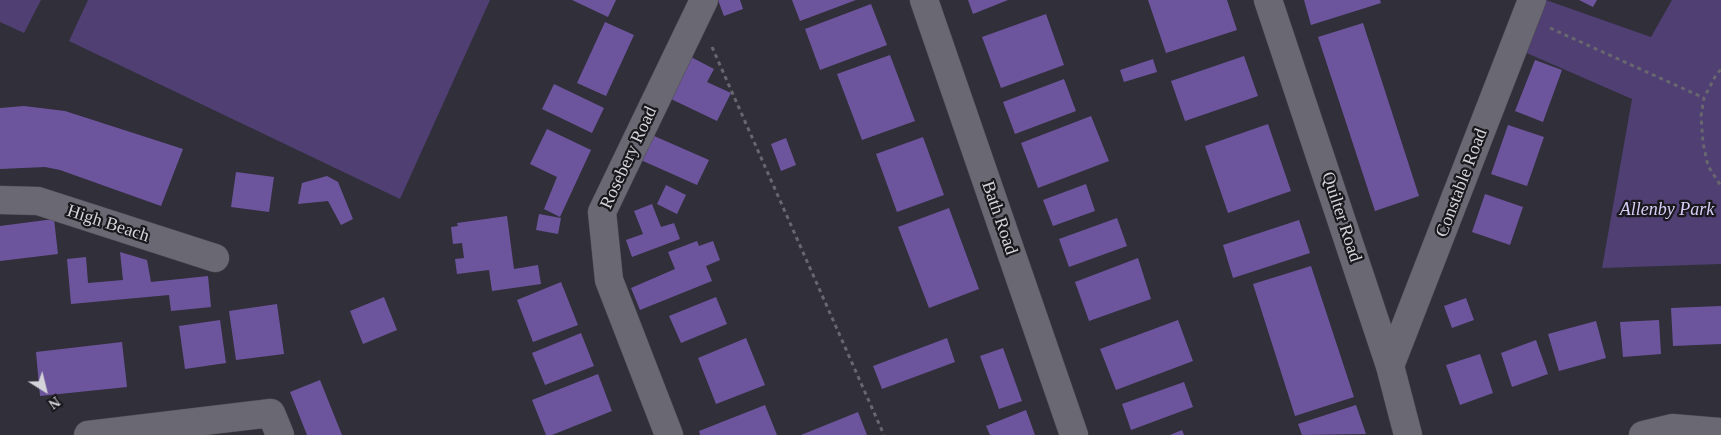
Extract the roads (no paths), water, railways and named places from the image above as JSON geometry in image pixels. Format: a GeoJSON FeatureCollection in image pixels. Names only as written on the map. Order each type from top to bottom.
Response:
{"type":"FeatureCollection","features":[{"type":"Feature","properties":{"kind":"street","name":"Bath Road"},"geometry":{"type":"LineString","coordinates":[[924,0],[1074,435]]}},
{"type":"Feature","properties":{"kind":"street","name":"Quilter Road"},"geometry":{"type":"LineString","coordinates":[[1268,0],[1390,366],[1408,435]]}},
{"type":"Feature","properties":{"kind":"street","name":"Rosebery Road"},"geometry":{"type":"LineString","coordinates":[[669,435],[609,280],[602,212],[700,7]]}},
{"type":"Feature","properties":{"kind":"street","name":"Constable Road"},"geometry":{"type":"LineString","coordinates":[[1390,366],[1530,9]]}},
{"type":"Feature","properties":{"kind":"street","name":"High Beach"},"geometry":{"type":"LineString","coordinates":[[0,200],[38,201],[215,258]]}},
{"type":"Feature","properties":{"kind":"street"},"geometry":{"type":"LineString","coordinates":[[88,435],[271,413],[280,435]]}},
{"type":"Feature","properties":{"kind":"street"},"geometry":{"type":"LineString","coordinates":[[1643,435],[1672,428],[1721,432]]}},
{"type":"Feature","properties":{"kind":"park label","name":"Allenby Park"},"geometry":{"type":"Point","coordinates":[1667,210]}}]}
